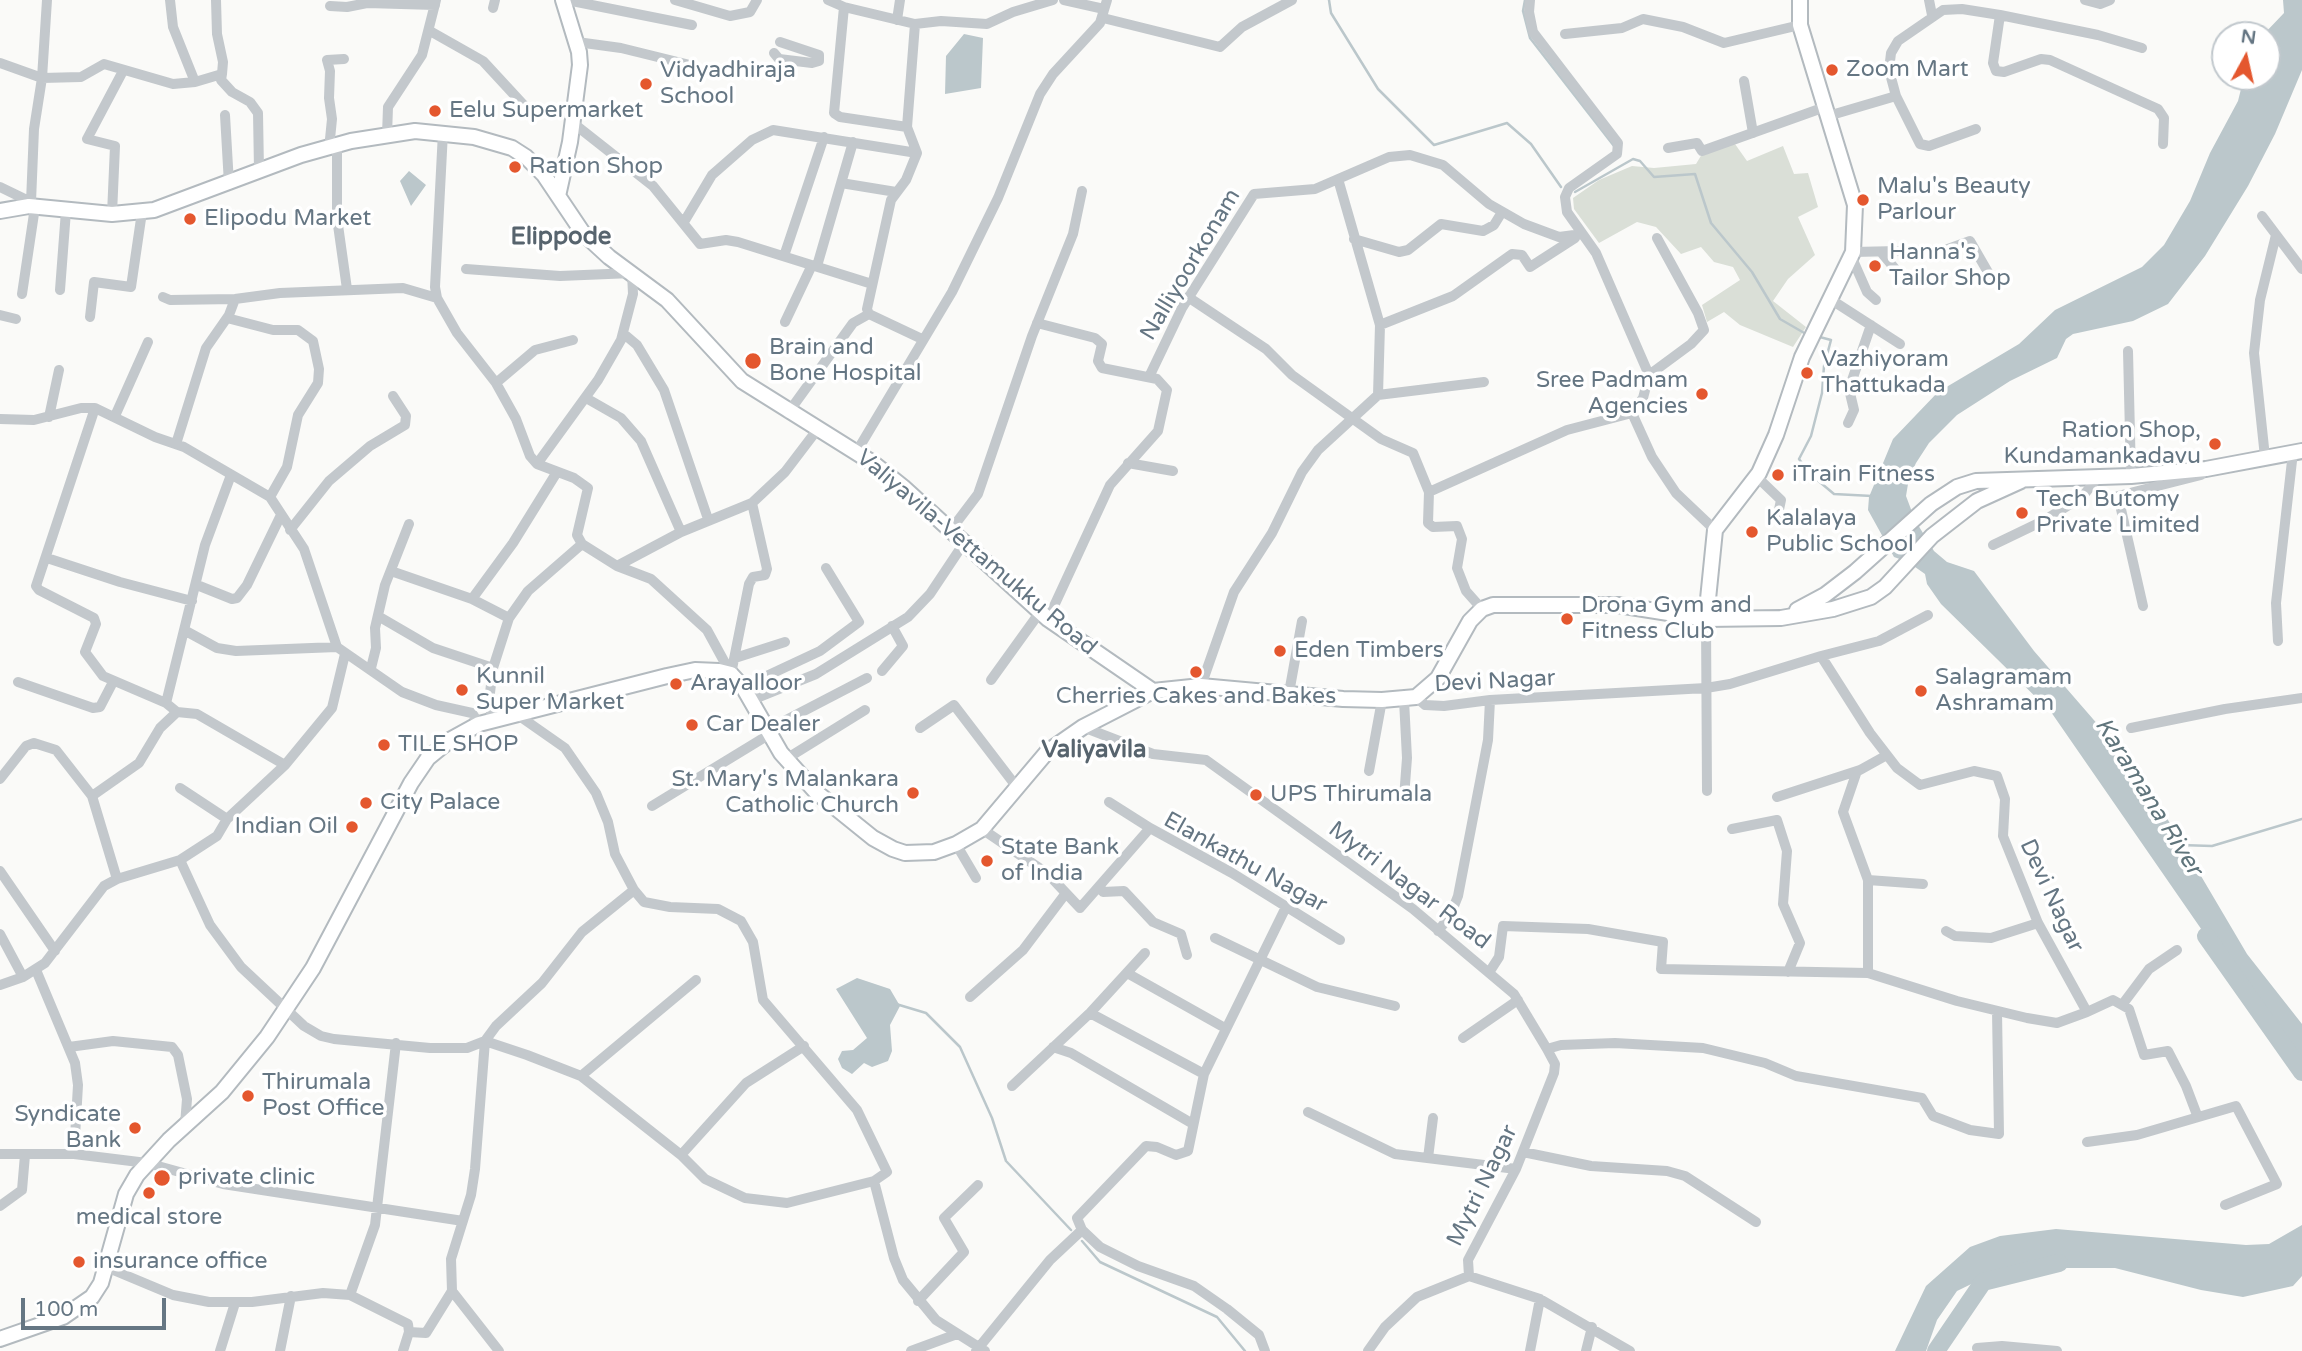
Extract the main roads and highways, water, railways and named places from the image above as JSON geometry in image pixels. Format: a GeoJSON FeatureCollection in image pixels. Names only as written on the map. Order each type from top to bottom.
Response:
{"type":"FeatureCollection","features":[{"type":"Feature","properties":{"kind":"main road"},"geometry":{"type":"LineString","coordinates":[[558,196],[573,124],[580,65],[577,42],[565,0]]}},
{"type":"Feature","properties":{"kind":"main road"},"geometry":{"type":"LineString","coordinates":[[1706,619],[1714,530],[1756,476],[1776,435],[1812,335],[1853,255],[1855,205],[1800,25],[1800,0]]}},
{"type":"Feature","properties":{"kind":"main road","name":"Valiyavila-Vettamukku Road"},"geometry":{"type":"LineString","coordinates":[[0,211],[32,205],[66,211],[112,214],[142,212],[175,204],[259,170],[333,147],[387,135],[443,132],[493,141],[512,148],[526,156],[544,175],[583,233],[609,257],[667,299],[742,381],[788,413],[857,452],[903,487],[1044,616],[1153,691]]}},
{"type":"Feature","properties":{"kind":"main road"},"geometry":{"type":"LineString","coordinates":[[544,175],[564,171]]}},
{"type":"Feature","properties":{"kind":"main road"},"geometry":{"type":"LineString","coordinates":[[1781,618],[1825,595],[1930,504],[1957,487],[1997,478],[2021,481],[2132,476],[2206,469],[2298,451]]}},
{"type":"Feature","properties":{"kind":"main road"},"geometry":{"type":"LineString","coordinates":[[0,1339],[63,1317],[92,1297],[106,1267],[127,1194],[147,1163],[222,1092],[287,1009],[313,968],[411,783],[428,758],[450,740],[485,721],[695,670],[732,674],[743,687],[786,759],[816,792],[873,838],[893,849],[919,854],[956,844],[982,828],[1047,752],[1083,727],[1153,691],[1200,686],[1382,700],[1410,699],[1438,678],[1471,621],[1482,609],[1493,605],[1618,605],[1706,619],[1781,618],[1833,609],[1871,597],[1885,587],[1896,572],[1944,528],[1977,501],[2021,481]]}},
{"type":"Feature","properties":{"kind":"water"},"geometry":{"type":"Polygon","coordinates":[[[2283,0],[2302,0],[2302,70],[2275,134],[2248,186],[2205,256],[2168,304],[2133,321],[2073,334],[2066,339],[2057,358],[2010,381],[1957,415],[1929,443],[1916,463],[1909,478],[1906,496],[1915,520],[1934,551],[1947,562],[1974,571],[2034,651],[2106,734],[2168,820],[2247,954],[2302,1024],[2302,1063],[2260,1014],[2051,712],[1941,604],[1927,584],[1925,574],[1908,562],[1894,557],[1868,510],[1869,497],[1893,439],[1938,392],[2019,344],[2055,310],[2142,267],[2164,245],[2190,201],[2240,91],[2281,91],[2281,21],[2276,21],[2284,13],[2283,0]]]}},
{"type":"Feature","properties":{"kind":"water"},"geometry":{"type":"Polygon","coordinates":[[[964,34],[983,38],[981,88],[945,94],[946,56],[964,34]]]}},
{"type":"Feature","properties":{"kind":"water"},"geometry":{"type":"Polygon","coordinates":[[[409,171],[426,185],[411,206],[400,181],[409,171]]]}},
{"type":"Feature","properties":{"kind":"water"},"geometry":{"type":"Polygon","coordinates":[[[857,978],[890,989],[900,1006],[890,1025],[892,1051],[888,1061],[872,1067],[864,1063],[852,1074],[842,1068],[838,1059],[842,1051],[853,1050],[867,1038],[836,989],[857,978]]]}},
{"type":"Feature","properties":{"kind":"water"},"geometry":{"type":"Polygon","coordinates":[[[2302,1225],[2302,1276],[2293,1286],[2243,1297],[2201,1290],[2115,1268],[2044,1268],[1996,1272],[1957,1291],[1937,1320],[1926,1351],[1895,1351],[1926,1286],[1970,1247],[2000,1236],[2056,1229],[2246,1245],[2269,1244],[2302,1225]]]}},
{"type":"Feature","properties":{"kind":"waterway"},"geometry":{"type":"LineString","coordinates":[[1329,0],[1331,13],[1378,89],[1434,145],[1507,123],[1531,144],[1561,187]]}},
{"type":"Feature","properties":{"kind":"waterway"},"geometry":{"type":"LineString","coordinates":[[1525,0],[1523,11],[1530,38],[1614,146]]}},
{"type":"Feature","properties":{"kind":"waterway"},"geometry":{"type":"LineString","coordinates":[[1575,192],[1633,159],[1640,161],[1654,177],[1695,174],[1711,223],[1752,272],[1780,319],[1806,334]]}},
{"type":"Feature","properties":{"kind":"waterway"},"geometry":{"type":"LineString","coordinates":[[1816,336],[1831,340],[1811,436],[1799,459],[1809,473],[1834,494],[1872,496]]}},
{"type":"Feature","properties":{"kind":"waterway"},"geometry":{"type":"LineString","coordinates":[[2180,845],[2212,846],[2302,819]]}},
{"type":"Feature","properties":{"kind":"waterway","name":"Karamana River"},"geometry":{"type":"LineString","coordinates":[[2206,936],[2302,1072]]}},
{"type":"Feature","properties":{"kind":"waterway"},"geometry":{"type":"LineString","coordinates":[[896,1004],[926,1013],[960,1047],[992,1118],[1006,1161],[1071,1230]]}},
{"type":"Feature","properties":{"kind":"waterway"},"geometry":{"type":"LineString","coordinates":[[1082,1241],[1100,1262],[1217,1317],[1245,1351]]}},
{"type":"Feature","properties":{"kind":"waterway","name":"Karamana River"},"geometry":{"type":"LineString","coordinates":[[1936,1351],[1983,1282],[2059,1263]]}},
{"type":"Feature","properties":{"kind":"place","name":"Zoom Mart"},"geometry":{"type":"Point","coordinates":[1832,70]}},
{"type":"Feature","properties":{"kind":"place","name":"Vidyadhiraja School"},"geometry":{"type":"Point","coordinates":[646,84]}},
{"type":"Feature","properties":{"kind":"place","name":"Eelu Supermarket"},"geometry":{"type":"Point","coordinates":[435,111]}},
{"type":"Feature","properties":{"kind":"place","name":"Ration Shop"},"geometry":{"type":"Point","coordinates":[515,167]}},
{"type":"Feature","properties":{"kind":"place","name":"Malu's Beauty Parlour"},"geometry":{"type":"Point","coordinates":[1863,200]}},
{"type":"Feature","properties":{"kind":"place","name":"Elipodu Market"},"geometry":{"type":"Point","coordinates":[190,219]}},
{"type":"Feature","properties":{"kind":"place","name":"Hanna's Tailor Shop"},"geometry":{"type":"Point","coordinates":[1875,266]}},
{"type":"Feature","properties":{"kind":"place","name":"Brain and Bone Hospital"},"geometry":{"type":"Point","coordinates":[753,361]}},
{"type":"Feature","properties":{"kind":"place","name":"Vazhiyoram Thattukada"},"geometry":{"type":"Point","coordinates":[1807,373]}},
{"type":"Feature","properties":{"kind":"place","name":"Sree Padmam Agencies"},"geometry":{"type":"Point","coordinates":[1702,394]}},
{"type":"Feature","properties":{"kind":"place","name":"Ration Shop, Kundamankadavu"},"geometry":{"type":"Point","coordinates":[2215,444]}},
{"type":"Feature","properties":{"kind":"place","name":"iTrain Fitness"},"geometry":{"type":"Point","coordinates":[1778,475]}},
{"type":"Feature","properties":{"kind":"place","name":"Tech Butomy Private Limited"},"geometry":{"type":"Point","coordinates":[2022,513]}},
{"type":"Feature","properties":{"kind":"place","name":"Kalalaya Public School"},"geometry":{"type":"Point","coordinates":[1752,532]}},
{"type":"Feature","properties":{"kind":"place","name":"Drona Gym and Fitness Club"},"geometry":{"type":"Point","coordinates":[1567,619]}},
{"type":"Feature","properties":{"kind":"place","name":"Eden Timbers"},"geometry":{"type":"Point","coordinates":[1280,651]}},
{"type":"Feature","properties":{"kind":"place","name":"Cherries Cakes and Bakes"},"geometry":{"type":"Point","coordinates":[1196,672]}},
{"type":"Feature","properties":{"kind":"place","name":"Arayalloor"},"geometry":{"type":"Point","coordinates":[676,684]}},
{"type":"Feature","properties":{"kind":"place","name":"Kunnil Super Market"},"geometry":{"type":"Point","coordinates":[462,690]}},
{"type":"Feature","properties":{"kind":"place","name":"Salagramam Ashramam"},"geometry":{"type":"Point","coordinates":[1921,691]}},
{"type":"Feature","properties":{"kind":"place","name":"Car Dealer"},"geometry":{"type":"Point","coordinates":[692,725]}},
{"type":"Feature","properties":{"kind":"place","name":"TILE SHOP"},"geometry":{"type":"Point","coordinates":[384,745]}},
{"type":"Feature","properties":{"kind":"place","name":"St. Mary's Malankara Catholic Church"},"geometry":{"type":"Point","coordinates":[913,793]}},
{"type":"Feature","properties":{"kind":"place","name":"UPS Thirumala"},"geometry":{"type":"Point","coordinates":[1256,795]}},
{"type":"Feature","properties":{"kind":"place","name":"City Palace"},"geometry":{"type":"Point","coordinates":[366,803]}},
{"type":"Feature","properties":{"kind":"place","name":"Indian Oil"},"geometry":{"type":"Point","coordinates":[352,827]}},
{"type":"Feature","properties":{"kind":"place","name":"State Bank of India"},"geometry":{"type":"Point","coordinates":[987,861]}},
{"type":"Feature","properties":{"kind":"place","name":"Thirumala Post Office"},"geometry":{"type":"Point","coordinates":[248,1096]}},
{"type":"Feature","properties":{"kind":"place","name":"Syndicate Bank"},"geometry":{"type":"Point","coordinates":[135,1128]}},
{"type":"Feature","properties":{"kind":"place","name":"private clinic"},"geometry":{"type":"Point","coordinates":[162,1178]}},
{"type":"Feature","properties":{"kind":"place","name":"medical store"},"geometry":{"type":"Point","coordinates":[149,1193]}},
{"type":"Feature","properties":{"kind":"place","name":"insurance office"},"geometry":{"type":"Point","coordinates":[79,1262]}},
{"type":"Feature","properties":{"kind":"district","name":"Elippode"},"geometry":{"type":"Point","coordinates":[561,238]}},
{"type":"Feature","properties":{"kind":"district","name":"Valiyavila"},"geometry":{"type":"Point","coordinates":[1094,751]}}]}
